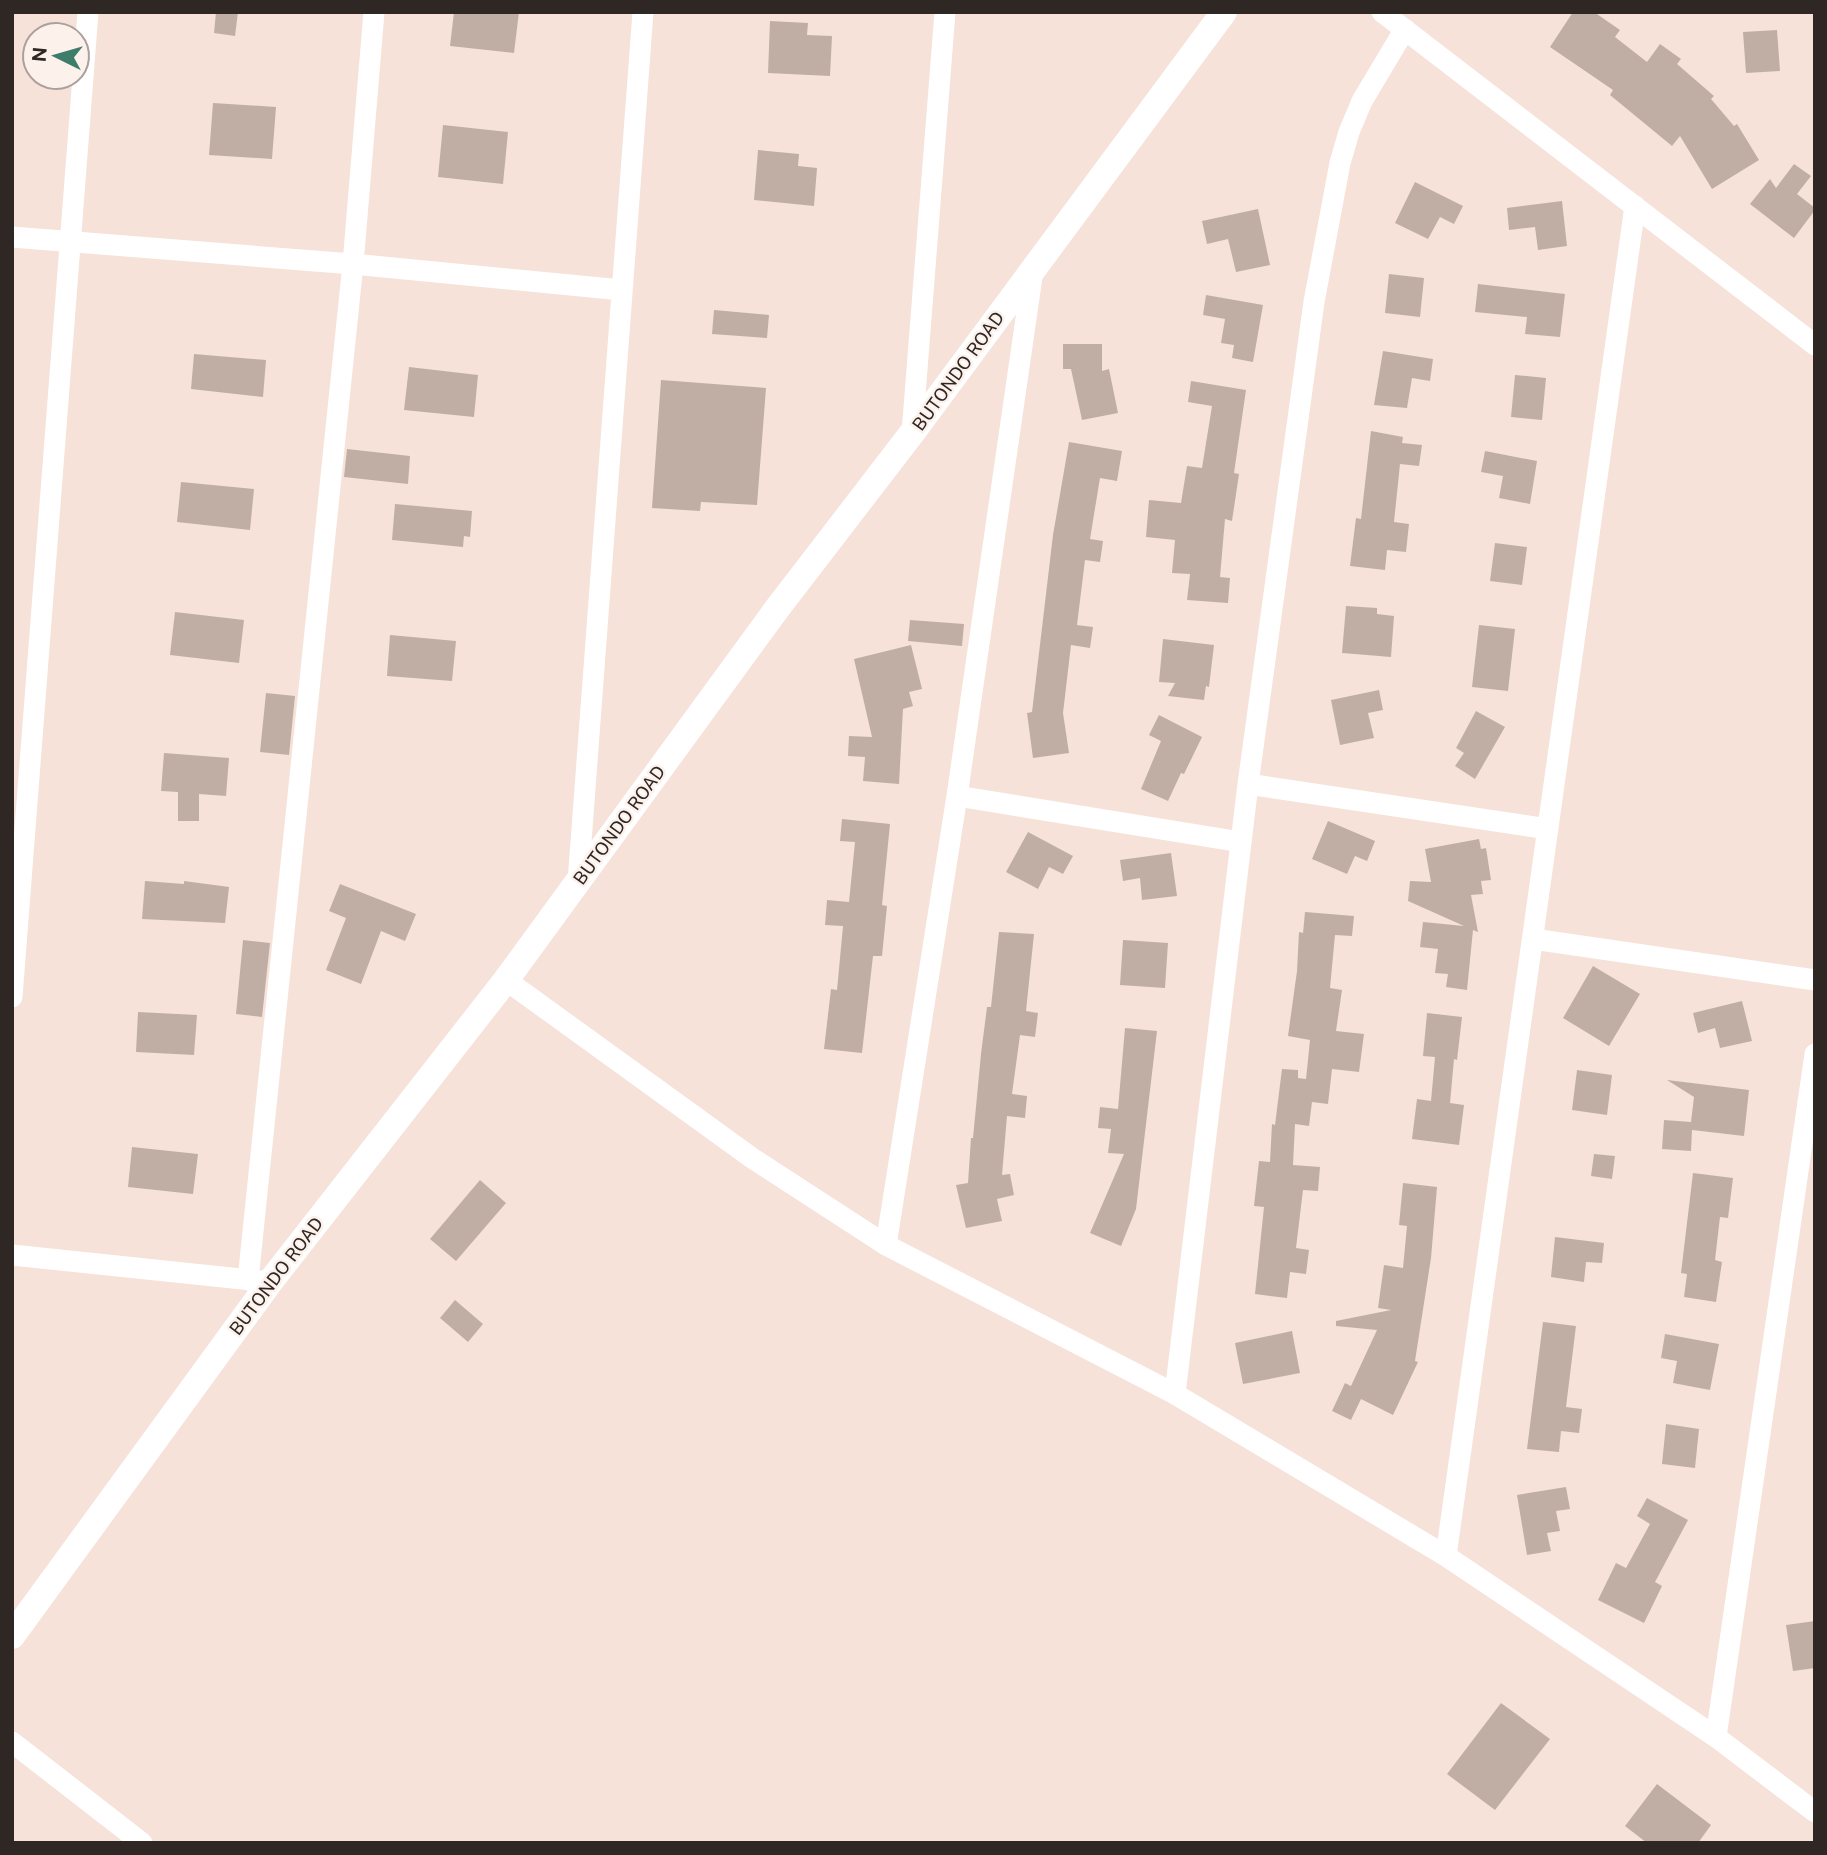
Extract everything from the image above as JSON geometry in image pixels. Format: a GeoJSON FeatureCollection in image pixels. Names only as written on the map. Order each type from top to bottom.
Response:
{"type":"FeatureCollection","features":[{"type":"Feature","properties":{"kind":"street"},"geometry":{"type":"LineString","coordinates":[[12,998],[88,12]]}},
{"type":"Feature","properties":{"kind":"street"},"geometry":{"type":"LineString","coordinates":[[12,1255],[259,1281],[374,12]]}},
{"type":"Feature","properties":{"kind":"street"},"geometry":{"type":"LineString","coordinates":[[578,882],[643,12]]}},
{"type":"Feature","properties":{"kind":"street"},"geometry":{"type":"LineString","coordinates":[[912,433],[946,12]]}},
{"type":"Feature","properties":{"kind":"street","name":"BUTONDO ROAD"},"geometry":{"type":"LineString","coordinates":[[12,1636],[259,1281],[506,980],[776,610],[912,433],[1224,12]]}},
{"type":"Feature","properties":{"kind":"street"},"geometry":{"type":"LineString","coordinates":[[1382,12],[1815,345]]}},
{"type":"Feature","properties":{"kind":"street"},"geometry":{"type":"LineString","coordinates":[[1175,1394],[1248,784],[1314,302],[1340,163],[1349,132],[1363,101],[1405,29]]}},
{"type":"Feature","properties":{"kind":"street"},"geometry":{"type":"LineString","coordinates":[[1446,1556],[1635,206]]}},
{"type":"Feature","properties":{"kind":"street"},"geometry":{"type":"LineString","coordinates":[[12,237],[353,264],[622,290]]}},
{"type":"Feature","properties":{"kind":"street"},"geometry":{"type":"LineString","coordinates":[[886,1245],[957,796],[1033,270]]}},
{"type":"Feature","properties":{"kind":"street"},"geometry":{"type":"LineString","coordinates":[[1248,784],[1548,829]]}},
{"type":"Feature","properties":{"kind":"street"},"geometry":{"type":"LineString","coordinates":[[957,796],[1241,842]]}},
{"type":"Feature","properties":{"kind":"street"},"geometry":{"type":"LineString","coordinates":[[1533,939],[1815,979]]}},
{"type":"Feature","properties":{"kind":"street"},"geometry":{"type":"LineString","coordinates":[[506,980],[752,1158],[886,1245],[1175,1394],[1446,1556],[1716,1737],[1815,1812]]}},
{"type":"Feature","properties":{"kind":"street"},"geometry":{"type":"LineString","coordinates":[[1716,1737],[1814,1067]]}},
{"type":"Feature","properties":{"kind":"street"},"geometry":{"type":"LineString","coordinates":[[12,1742],[142,1843]]}},
{"type":"Feature","properties":{"kind":"building"},"geometry":{"type":"Polygon","coordinates":[[[216,12],[238,12],[235,36],[214,33],[216,12]]]}},
{"type":"Feature","properties":{"kind":"building"},"geometry":{"type":"Polygon","coordinates":[[[454,12],[519,12],[514,53],[450,46],[454,12]]]}},
{"type":"Feature","properties":{"kind":"building"},"geometry":{"type":"Polygon","coordinates":[[[1573,12],[1594,12],[1620,30],[1615,37],[1647,62],[1660,44],[1681,59],[1677,64],[1714,96],[1711,99],[1734,126],[1737,124],[1759,160],[1712,189],[1680,136],[1672,146],[1610,95],[1613,90],[1550,47],[1573,12]]]}},
{"type":"Feature","properties":{"kind":"building"},"geometry":{"type":"Polygon","coordinates":[[[770,21],[808,23],[807,35],[832,36],[830,76],[768,73],[770,21]]]}},
{"type":"Feature","properties":{"kind":"building"},"geometry":{"type":"Polygon","coordinates":[[[1777,30],[1780,71],[1746,73],[1743,32],[1777,30]]]}},
{"type":"Feature","properties":{"kind":"building"},"geometry":{"type":"Polygon","coordinates":[[[213,103],[276,107],[272,159],[209,155],[213,103]]]}},
{"type":"Feature","properties":{"kind":"building"},"geometry":{"type":"Polygon","coordinates":[[[443,125],[508,132],[503,184],[438,177],[443,125]]]}},
{"type":"Feature","properties":{"kind":"building"},"geometry":{"type":"Polygon","coordinates":[[[758,150],[799,154],[798,166],[817,168],[814,206],[754,200],[758,150]]]}},
{"type":"Feature","properties":{"kind":"building"},"geometry":{"type":"Polygon","coordinates":[[[1794,164],[1811,176],[1797,194],[1815,210],[1794,238],[1750,204],[1770,179],[1776,188],[1794,164]]]}},
{"type":"Feature","properties":{"kind":"building"},"geometry":{"type":"Polygon","coordinates":[[[1415,182],[1463,206],[1454,224],[1440,217],[1428,239],[1395,223],[1415,182]]]}},
{"type":"Feature","properties":{"kind":"building"},"geometry":{"type":"Polygon","coordinates":[[[1562,201],[1567,246],[1538,250],[1535,227],[1509,230],[1507,208],[1562,201]]]}},
{"type":"Feature","properties":{"kind":"building"},"geometry":{"type":"Polygon","coordinates":[[[1258,209],[1270,265],[1236,272],[1228,239],[1207,244],[1202,221],[1258,209]]]}},
{"type":"Feature","properties":{"kind":"building"},"geometry":{"type":"Polygon","coordinates":[[[1389,274],[1424,278],[1420,317],[1385,313],[1389,274]]]}},
{"type":"Feature","properties":{"kind":"building"},"geometry":{"type":"Polygon","coordinates":[[[1478,284],[1565,294],[1560,337],[1525,334],[1527,317],[1475,312],[1478,284]]]}},
{"type":"Feature","properties":{"kind":"building"},"geometry":{"type":"Polygon","coordinates":[[[1206,295],[1263,305],[1253,362],[1232,358],[1234,345],[1221,343],[1225,319],[1203,315],[1206,295]]]}},
{"type":"Feature","properties":{"kind":"building"},"geometry":{"type":"Polygon","coordinates":[[[714,310],[769,315],[767,338],[712,334],[714,310]]]}},
{"type":"Feature","properties":{"kind":"building"},"geometry":{"type":"Polygon","coordinates":[[[1063,344],[1102,344],[1102,371],[1109,369],[1118,413],[1082,420],[1071,369],[1063,369],[1063,344]]]}},
{"type":"Feature","properties":{"kind":"building"},"geometry":{"type":"Polygon","coordinates":[[[1383,351],[1433,359],[1430,381],[1412,378],[1407,408],[1374,405],[1383,351]]]}},
{"type":"Feature","properties":{"kind":"building"},"geometry":{"type":"Polygon","coordinates":[[[194,354],[266,360],[263,397],[191,389],[194,354]]]}},
{"type":"Feature","properties":{"kind":"building"},"geometry":{"type":"Polygon","coordinates":[[[409,367],[478,375],[474,417],[404,410],[409,367]]]}},
{"type":"Feature","properties":{"kind":"building"},"geometry":{"type":"Polygon","coordinates":[[[1515,375],[1546,378],[1542,420],[1511,417],[1515,375]]]}},
{"type":"Feature","properties":{"kind":"building"},"geometry":{"type":"Polygon","coordinates":[[[661,380],[766,388],[757,505],[701,502],[700,511],[652,508],[661,380]]]}},
{"type":"Feature","properties":{"kind":"building"},"geometry":{"type":"Polygon","coordinates":[[[1191,381],[1246,390],[1234,473],[1239,474],[1232,521],[1225,519],[1220,577],[1230,578],[1228,603],[1187,600],[1190,574],[1172,573],[1175,540],[1146,537],[1149,500],[1181,503],[1187,466],[1202,468],[1212,406],[1188,402],[1191,381]]]}},
{"type":"Feature","properties":{"kind":"building"},"geometry":{"type":"Polygon","coordinates":[[[1371,431],[1403,437],[1402,443],[1422,445],[1419,466],[1400,464],[1394,522],[1409,524],[1406,552],[1387,550],[1385,570],[1350,566],[1356,518],[1361,519],[1371,431]]]}},
{"type":"Feature","properties":{"kind":"building"},"geometry":{"type":"Polygon","coordinates":[[[1069,442],[1122,451],[1117,481],[1100,478],[1090,539],[1103,541],[1100,562],[1085,560],[1077,625],[1093,627],[1090,648],[1071,645],[1063,713],[1069,753],[1033,758],[1027,713],[1032,712],[1053,535],[1069,442]]]}},
{"type":"Feature","properties":{"kind":"building"},"geometry":{"type":"Polygon","coordinates":[[[347,449],[410,456],[408,484],[344,477],[347,449]]]}},
{"type":"Feature","properties":{"kind":"building"},"geometry":{"type":"Polygon","coordinates":[[[1485,451],[1537,461],[1530,504],[1499,498],[1503,476],[1481,472],[1485,451]]]}},
{"type":"Feature","properties":{"kind":"building"},"geometry":{"type":"Polygon","coordinates":[[[181,482],[254,489],[250,530],[177,522],[181,482]]]}},
{"type":"Feature","properties":{"kind":"building"},"geometry":{"type":"Polygon","coordinates":[[[395,504],[472,511],[470,537],[464,536],[463,547],[392,540],[395,504]]]}},
{"type":"Feature","properties":{"kind":"building"},"geometry":{"type":"Polygon","coordinates":[[[1495,543],[1527,547],[1522,585],[1490,581],[1495,543]]]}},
{"type":"Feature","properties":{"kind":"building"},"geometry":{"type":"Polygon","coordinates":[[[1346,606],[1377,608],[1377,614],[1394,616],[1391,657],[1342,653],[1346,606]]]}},
{"type":"Feature","properties":{"kind":"building"},"geometry":{"type":"Polygon","coordinates":[[[175,612],[244,620],[239,663],[170,655],[175,612]]]}},
{"type":"Feature","properties":{"kind":"building"},"geometry":{"type":"Polygon","coordinates":[[[910,620],[964,624],[962,646],[908,641],[910,620]]]}},
{"type":"Feature","properties":{"kind":"building"},"geometry":{"type":"Polygon","coordinates":[[[1479,625],[1515,629],[1508,691],[1472,687],[1479,625]]]}},
{"type":"Feature","properties":{"kind":"building"},"geometry":{"type":"Polygon","coordinates":[[[390,635],[456,641],[452,681],[387,676],[390,635]]]}},
{"type":"Feature","properties":{"kind":"building"},"geometry":{"type":"Polygon","coordinates":[[[1163,639],[1214,645],[1209,687],[1206,686],[1204,700],[1168,696],[1175,683],[1159,682],[1163,639]]]}},
{"type":"Feature","properties":{"kind":"building"},"geometry":{"type":"Polygon","coordinates":[[[911,645],[922,689],[909,692],[913,706],[903,709],[899,784],[863,781],[865,757],[848,756],[849,736],[872,737],[854,659],[911,645]]]}},
{"type":"Feature","properties":{"kind":"building"},"geometry":{"type":"Polygon","coordinates":[[[1379,690],[1383,710],[1368,713],[1374,738],[1340,745],[1331,700],[1379,690]]]}},
{"type":"Feature","properties":{"kind":"building"},"geometry":{"type":"Polygon","coordinates":[[[266,693],[295,696],[289,755],[260,752],[266,693]]]}},
{"type":"Feature","properties":{"kind":"building"},"geometry":{"type":"Polygon","coordinates":[[[1476,711],[1505,727],[1475,779],[1455,766],[1464,753],[1456,748],[1476,711]]]}},
{"type":"Feature","properties":{"kind":"building"},"geometry":{"type":"Polygon","coordinates":[[[1159,715],[1202,737],[1168,801],[1141,789],[1161,741],[1149,735],[1159,715]]]}},
{"type":"Feature","properties":{"kind":"building"},"geometry":{"type":"Polygon","coordinates":[[[164,753],[229,758],[226,796],[199,794],[199,821],[178,821],[178,792],[161,791],[164,753]]]}},
{"type":"Feature","properties":{"kind":"building"},"geometry":{"type":"Polygon","coordinates":[[[842,819],[890,824],[882,905],[887,906],[882,956],[873,956],[862,1053],[824,1049],[831,989],[837,990],[843,926],[825,925],[827,900],[849,902],[855,842],[840,841],[842,819]]]}},
{"type":"Feature","properties":{"kind":"building"},"geometry":{"type":"Polygon","coordinates":[[[1328,821],[1375,841],[1367,861],[1355,856],[1347,874],[1312,859],[1328,821]]]}},
{"type":"Feature","properties":{"kind":"building"},"geometry":{"type":"Polygon","coordinates":[[[1028,832],[1073,856],[1063,874],[1049,867],[1038,889],[1006,872],[1028,832]]]}},
{"type":"Feature","properties":{"kind":"building"},"geometry":{"type":"Polygon","coordinates":[[[1479,839],[1481,849],[1486,848],[1491,880],[1481,881],[1483,894],[1471,895],[1478,932],[1473,930],[1467,990],[1446,987],[1448,974],[1435,973],[1438,949],[1420,947],[1423,922],[1464,926],[1408,901],[1410,881],[1431,882],[1425,849],[1479,839]]]}},
{"type":"Feature","properties":{"kind":"building"},"geometry":{"type":"Polygon","coordinates":[[[1171,853],[1177,896],[1142,900],[1140,878],[1123,881],[1120,860],[1171,853]]]}},
{"type":"Feature","properties":{"kind":"building"},"geometry":{"type":"Polygon","coordinates":[[[145,881],[184,884],[184,881],[229,887],[225,923],[142,919],[145,881]]]}},
{"type":"Feature","properties":{"kind":"building"},"geometry":{"type":"Polygon","coordinates":[[[340,884],[416,914],[405,941],[381,931],[361,984],[326,970],[346,918],[329,911],[340,884]]]}},
{"type":"Feature","properties":{"kind":"building"},"geometry":{"type":"Polygon","coordinates":[[[1305,912],[1354,916],[1352,936],[1335,935],[1330,988],[1342,990],[1336,1031],[1364,1034],[1359,1072],[1332,1069],[1328,1104],[1312,1102],[1309,1126],[1295,1124],[1293,1165],[1320,1167],[1318,1191],[1303,1190],[1296,1248],[1309,1250],[1306,1274],[1290,1272],[1287,1298],[1255,1294],[1264,1207],[1254,1206],[1259,1161],[1270,1162],[1272,1124],[1275,1125],[1282,1069],[1298,1070],[1298,1078],[1306,1079],[1310,1040],[1288,1036],[1297,971],[1299,932],[1303,933],[1305,912]]]}},
{"type":"Feature","properties":{"kind":"building"},"geometry":{"type":"Polygon","coordinates":[[[999,932],[1034,934],[1026,1011],[1038,1013],[1035,1037],[1020,1035],[1012,1094],[1027,1096],[1025,1118],[1007,1116],[1002,1175],[1010,1174],[1014,1195],[997,1199],[1002,1221],[966,1228],[956,1185],[968,1183],[981,1054],[987,1007],[991,1007],[999,932]]]}},
{"type":"Feature","properties":{"kind":"building"},"geometry":{"type":"Polygon","coordinates":[[[243,940],[270,943],[262,1017],[236,1014],[243,940]]]}},
{"type":"Feature","properties":{"kind":"building"},"geometry":{"type":"Polygon","coordinates":[[[1123,940],[1168,943],[1165,988],[1120,985],[1123,940]]]}},
{"type":"Feature","properties":{"kind":"building"},"geometry":{"type":"Polygon","coordinates":[[[1593,966],[1640,994],[1609,1046],[1563,1018],[1593,966]]]}},
{"type":"Feature","properties":{"kind":"building"},"geometry":{"type":"Polygon","coordinates":[[[1742,1001],[1752,1041],[1720,1048],[1715,1028],[1698,1033],[1693,1013],[1742,1001]]]}},
{"type":"Feature","properties":{"kind":"building"},"geometry":{"type":"Polygon","coordinates":[[[138,1012],[197,1015],[194,1055],[136,1052],[138,1012]]]}},
{"type":"Feature","properties":{"kind":"building"},"geometry":{"type":"Polygon","coordinates":[[[1427,1013],[1462,1017],[1457,1060],[1454,1059],[1450,1103],[1464,1105],[1459,1145],[1412,1139],[1417,1099],[1431,1101],[1435,1057],[1423,1056],[1427,1013]]]}},
{"type":"Feature","properties":{"kind":"building"},"geometry":{"type":"Polygon","coordinates":[[[1125,1028],[1157,1031],[1136,1209],[1121,1246],[1090,1233],[1124,1154],[1108,1153],[1111,1129],[1098,1128],[1100,1107],[1118,1109],[1125,1028]]]}},
{"type":"Feature","properties":{"kind":"building"},"geometry":{"type":"Polygon","coordinates":[[[1577,1070],[1612,1075],[1607,1115],[1572,1110],[1577,1070]]]}},
{"type":"Feature","properties":{"kind":"building"},"geometry":{"type":"Polygon","coordinates":[[[1667,1080],[1749,1090],[1744,1136],[1692,1130],[1691,1151],[1662,1149],[1664,1120],[1691,1122],[1694,1097],[1667,1080]]]}},
{"type":"Feature","properties":{"kind":"building"},"geometry":{"type":"Polygon","coordinates":[[[132,1147],[198,1154],[193,1194],[128,1187],[132,1147]]]}},
{"type":"Feature","properties":{"kind":"building"},"geometry":{"type":"Polygon","coordinates":[[[1594,1154],[1615,1156],[1612,1179],[1591,1176],[1594,1154]]]}},
{"type":"Feature","properties":{"kind":"building"},"geometry":{"type":"Polygon","coordinates":[[[1693,1173],[1733,1178],[1728,1218],[1720,1217],[1715,1260],[1722,1262],[1716,1302],[1684,1297],[1687,1274],[1681,1273],[1693,1173]]]}},
{"type":"Feature","properties":{"kind":"building"},"geometry":{"type":"Polygon","coordinates":[[[480,1180],[506,1203],[456,1261],[430,1239],[480,1180]]]}},
{"type":"Feature","properties":{"kind":"building"},"geometry":{"type":"Polygon","coordinates":[[[1403,1183],[1437,1187],[1431,1258],[1415,1361],[1418,1362],[1393,1415],[1361,1399],[1351,1420],[1332,1411],[1345,1383],[1351,1386],[1377,1330],[1336,1326],[1336,1321],[1391,1310],[1378,1308],[1384,1265],[1403,1268],[1407,1226],[1399,1225],[1403,1183]]]}},
{"type":"Feature","properties":{"kind":"building"},"geometry":{"type":"Polygon","coordinates":[[[1555,1237],[1604,1243],[1602,1263],[1586,1262],[1584,1282],[1551,1277],[1555,1237]]]}},
{"type":"Feature","properties":{"kind":"building"},"geometry":{"type":"Polygon","coordinates":[[[455,1300],[483,1324],[468,1342],[440,1318],[455,1300]]]}},
{"type":"Feature","properties":{"kind":"building"},"geometry":{"type":"Polygon","coordinates":[[[1543,1322],[1576,1326],[1566,1407],[1582,1409],[1579,1433],[1561,1431],[1559,1452],[1527,1449],[1543,1322]]]}},
{"type":"Feature","properties":{"kind":"building"},"geometry":{"type":"Polygon","coordinates":[[[1292,1331],[1300,1373],[1243,1384],[1235,1343],[1292,1331]]]}},
{"type":"Feature","properties":{"kind":"building"},"geometry":{"type":"Polygon","coordinates":[[[1665,1334],[1719,1344],[1710,1390],[1673,1383],[1677,1361],[1661,1358],[1665,1334]]]}},
{"type":"Feature","properties":{"kind":"building"},"geometry":{"type":"Polygon","coordinates":[[[1666,1424],[1699,1429],[1695,1468],[1662,1464],[1666,1424]]]}},
{"type":"Feature","properties":{"kind":"building"},"geometry":{"type":"Polygon","coordinates":[[[1566,1487],[1570,1509],[1556,1511],[1560,1531],[1547,1533],[1551,1551],[1527,1555],[1517,1495],[1566,1487]]]}},
{"type":"Feature","properties":{"kind":"building"},"geometry":{"type":"Polygon","coordinates":[[[1647,1498],[1688,1520],[1655,1582],[1662,1586],[1644,1623],[1598,1600],[1616,1563],[1626,1568],[1650,1524],[1637,1516],[1647,1498]]]}},
{"type":"Feature","properties":{"kind":"building"},"geometry":{"type":"Polygon","coordinates":[[[1815,1621],[1815,1668],[1793,1671],[1786,1625],[1815,1621]]]}},
{"type":"Feature","properties":{"kind":"building"},"geometry":{"type":"Polygon","coordinates":[[[1501,1703],[1550,1739],[1495,1810],[1447,1774],[1501,1703]]]}},
{"type":"Feature","properties":{"kind":"building"},"geometry":{"type":"Polygon","coordinates":[[[1657,1784],[1711,1825],[1698,1843],[1647,1843],[1625,1826],[1657,1784]]]}}]}
